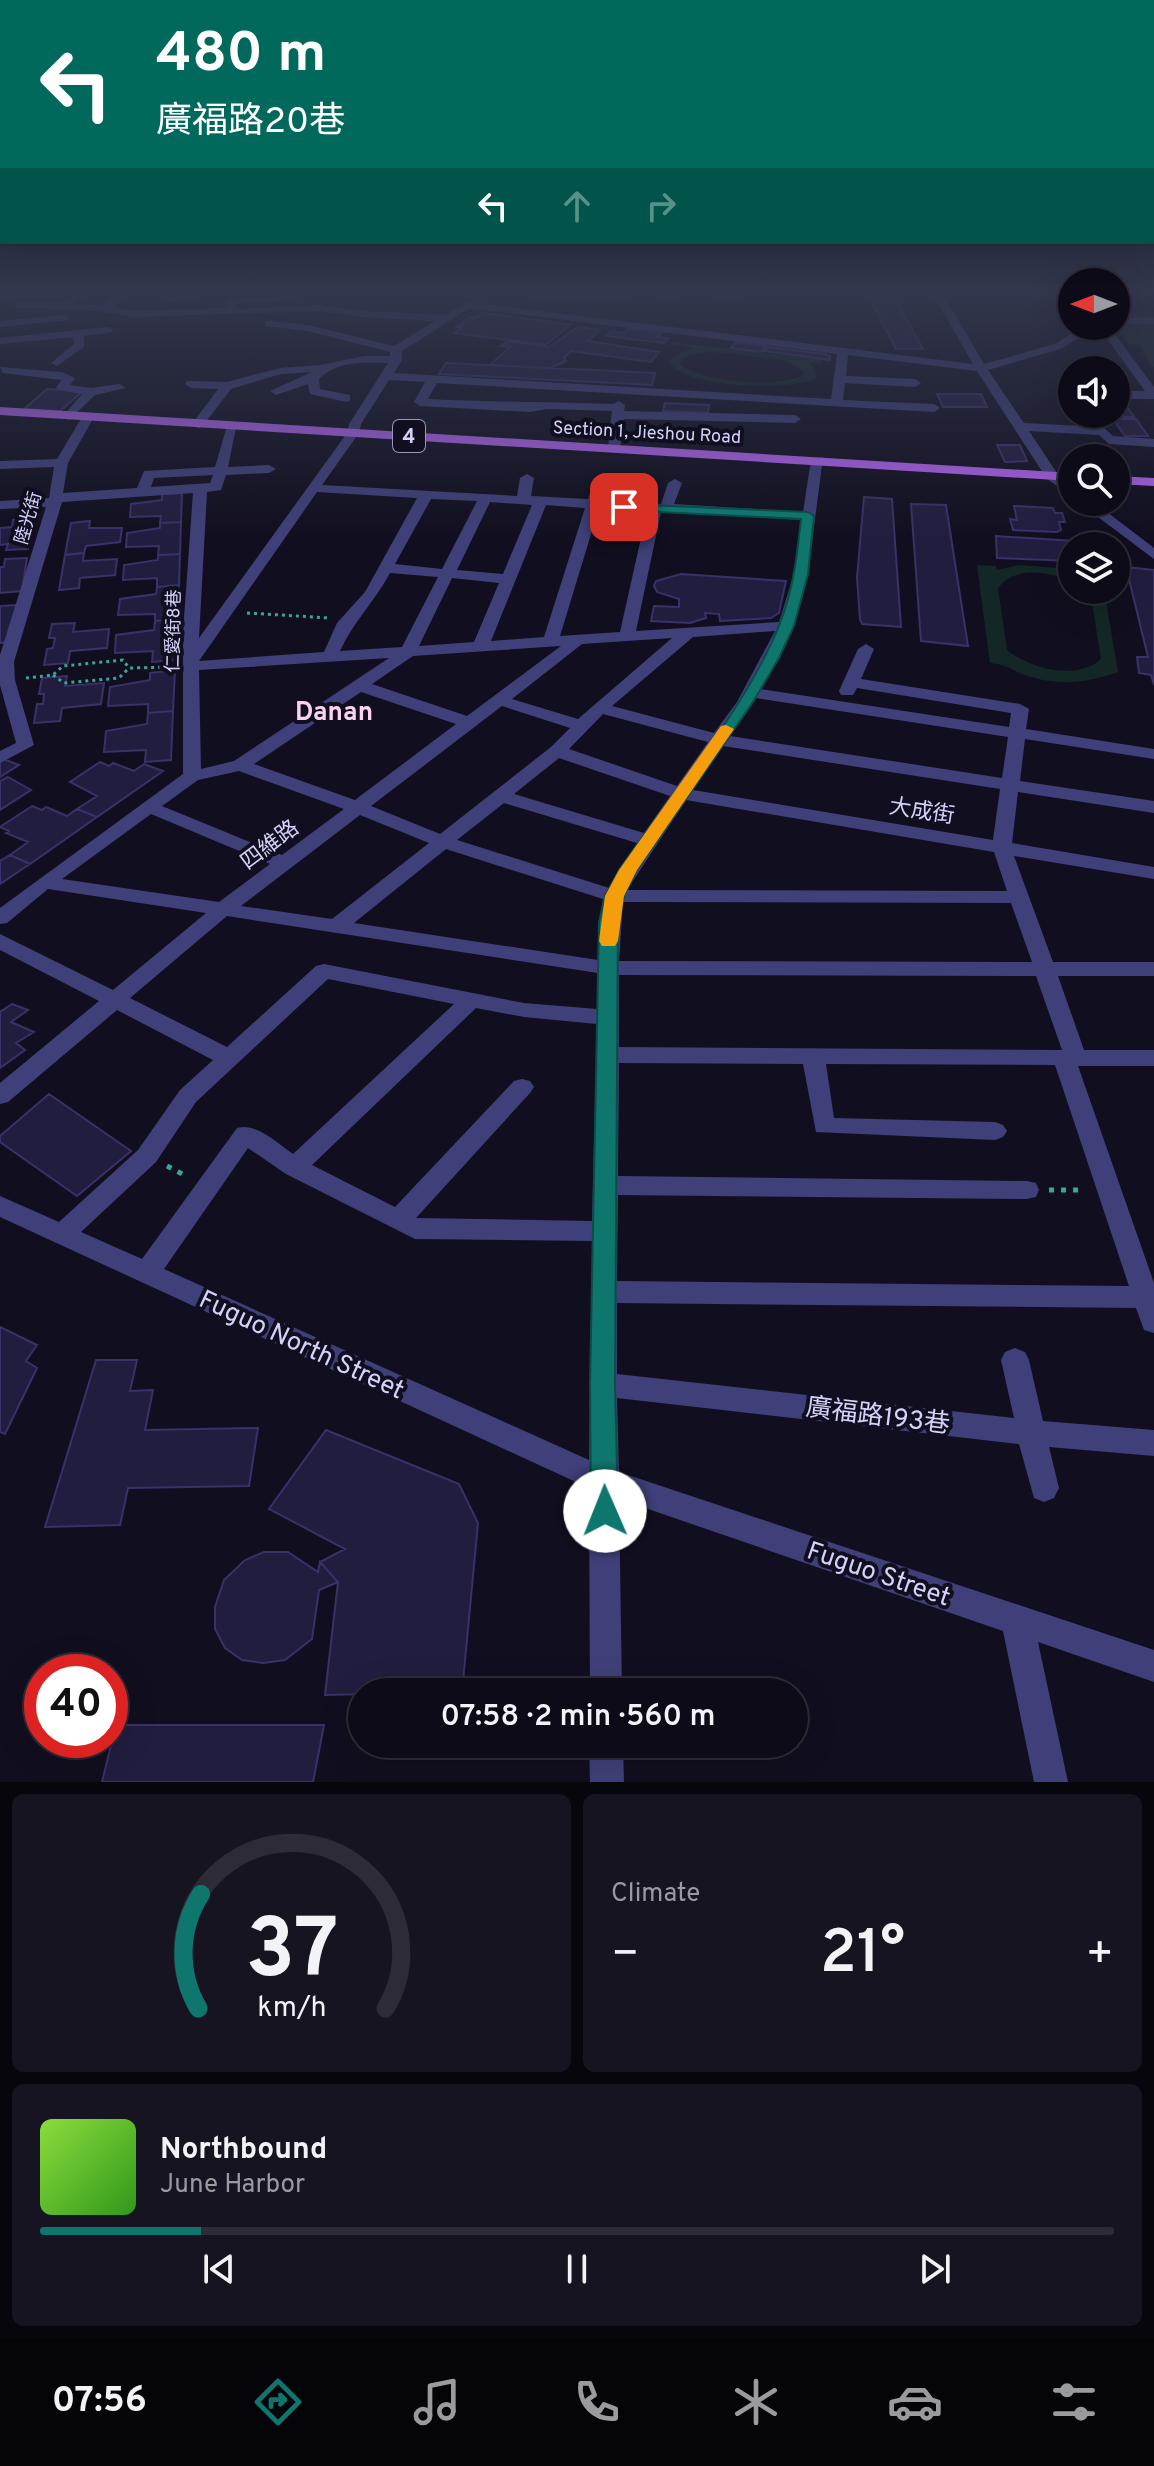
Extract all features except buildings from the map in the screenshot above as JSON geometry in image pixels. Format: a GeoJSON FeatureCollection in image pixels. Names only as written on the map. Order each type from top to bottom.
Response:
{"type":"FeatureCollection","features":[{"type":"Feature","properties":{"kind":"main road","name":"Section 1, Jieshou Road"},"geometry":{"type":"LineString","coordinates":[[0,411],[1052,476]]}},
{"type":"Feature","properties":{"kind":"main road","name":"4"},"geometry":{"type":"LineString","coordinates":[[1052,476],[1058,476]]}},
{"type":"Feature","properties":{"kind":"main road"},"geometry":{"type":"LineString","coordinates":[[1130,481],[1154,482]]}},
{"type":"Feature","properties":{"kind":"street"},"geometry":{"type":"LineString","coordinates":[[15,372],[62,376],[69,378],[62,387],[91,392],[120,388]]}},
{"type":"Feature","properties":{"kind":"street"},"geometry":{"type":"LineString","coordinates":[[191,384],[227,386],[276,372]]}},
{"type":"Feature","properties":{"kind":"street"},"geometry":{"type":"LineString","coordinates":[[302,372],[318,373]]}},
{"type":"Feature","properties":{"kind":"street"},"geometry":{"type":"LineString","coordinates":[[191,662],[311,488],[353,433],[355,424],[388,372]]}},
{"type":"Feature","properties":{"kind":"street"},"geometry":{"type":"LineString","coordinates":[[837,403],[841,372]]}},
{"type":"Feature","properties":{"kind":"street"},"geometry":{"type":"LineString","coordinates":[[984,372],[1058,481]]}},
{"type":"Feature","properties":{"kind":"street"},"geometry":{"type":"LineString","coordinates":[[1137,372],[1154,395]]}},
{"type":"Feature","properties":{"kind":"street"},"geometry":{"type":"LineString","coordinates":[[276,391],[318,373]]}},
{"type":"Feature","properties":{"kind":"street"},"geometry":{"type":"LineString","coordinates":[[318,373],[314,391],[346,398]]}},
{"type":"Feature","properties":{"kind":"street"},"geometry":{"type":"LineString","coordinates":[[386,376],[934,408]]}},
{"type":"Feature","properties":{"kind":"street"},"geometry":{"type":"LineString","coordinates":[[433,379],[420,402],[530,408],[547,405],[618,412],[795,419]]}},
{"type":"Feature","properties":{"kind":"street"},"geometry":{"type":"LineString","coordinates":[[840,379],[915,383]]}},
{"type":"Feature","properties":{"kind":"street"},"geometry":{"type":"LineString","coordinates":[[198,424],[227,386]]}},
{"type":"Feature","properties":{"kind":"street"},"geometry":{"type":"LineString","coordinates":[[614,448],[618,412],[625,390]]}},
{"type":"Feature","properties":{"kind":"street"},"geometry":{"type":"LineString","coordinates":[[69,416],[91,392]]}},
{"type":"Feature","properties":{"kind":"street"},"geometry":{"type":"LineString","coordinates":[[1130,395],[1154,395]]}},
{"type":"Feature","properties":{"kind":"street","name":"陸光街"},"geometry":{"type":"LineString","coordinates":[[0,758],[25,745],[3,662],[55,500],[61,463],[88,417]]}},
{"type":"Feature","properties":{"kind":"street","name":"仁愛街8巷"},"geometry":{"type":"LineString","coordinates":[[192,776],[191,662],[208,487],[219,471],[233,426]]}},
{"type":"Feature","properties":{"kind":"street"},"geometry":{"type":"LineString","coordinates":[[1019,427],[1103,431]]}},
{"type":"Feature","properties":{"kind":"street"},"geometry":{"type":"LineString","coordinates":[[1101,428],[1109,440],[1154,443]]}},
{"type":"Feature","properties":{"kind":"street"},"geometry":{"type":"LineString","coordinates":[[606,1678],[603,1384],[609,922],[614,896],[750,692],[786,626],[801,574],[818,460]]}},
{"type":"Feature","properties":{"kind":"street"},"geometry":{"type":"LineString","coordinates":[[0,465],[61,463]]}},
{"type":"Feature","properties":{"kind":"street"},"geometry":{"type":"LineString","coordinates":[[142,492],[149,474],[269,469]]}},
{"type":"Feature","properties":{"kind":"street"},"geometry":{"type":"LineString","coordinates":[[523,501],[527,478]]}},
{"type":"Feature","properties":{"kind":"street"},"geometry":{"type":"LineString","coordinates":[[550,644],[601,479]]}},
{"type":"Feature","properties":{"kind":"street"},"geometry":{"type":"LineString","coordinates":[[626,639],[660,509],[675,483]]}},
{"type":"Feature","properties":{"kind":"street"},"geometry":{"type":"LineString","coordinates":[[0,505],[208,487]]}},
{"type":"Feature","properties":{"kind":"street"},"geometry":{"type":"LineString","coordinates":[[311,488],[808,516]]}},
{"type":"Feature","properties":{"kind":"street"},"geometry":{"type":"LineString","coordinates":[[330,656],[348,619],[371,594],[426,495]]}},
{"type":"Feature","properties":{"kind":"street"},"geometry":{"type":"LineString","coordinates":[[0,918],[44,882],[192,776],[240,765],[407,653],[485,499]]}},
{"type":"Feature","properties":{"kind":"street"},"geometry":{"type":"LineString","coordinates":[[480,648],[540,502]]}},
{"type":"Feature","properties":{"kind":"street"},"geometry":{"type":"LineString","coordinates":[[1103,516],[1154,555]]}},
{"type":"Feature","properties":{"kind":"street"},"geometry":{"type":"LineString","coordinates":[[386,568],[508,579]]}},
{"type":"Feature","properties":{"kind":"street"},"geometry":{"type":"LineString","coordinates":[[191,662],[407,653],[786,626]]}},
{"type":"Feature","properties":{"kind":"street"},"geometry":{"type":"LineString","coordinates":[[337,926],[557,751],[599,708],[687,634]]}},
{"type":"Feature","properties":{"kind":"street","name":"四維路"},"geometry":{"type":"LineString","coordinates":[[0,1096],[223,909],[576,642]]}},
{"type":"Feature","properties":{"kind":"street"},"geometry":{"type":"LineString","coordinates":[[841,706],[866,649]]}},
{"type":"Feature","properties":{"kind":"street"},"geometry":{"type":"LineString","coordinates":[[606,1292],[1151,1305],[1109,1190],[1045,969],[1002,848],[1020,709],[851,682]]}},
{"type":"Feature","properties":{"kind":"street"},"geometry":{"type":"LineString","coordinates":[[358,685],[469,723]]}},
{"type":"Feature","properties":{"kind":"street"},"geometry":{"type":"LineString","coordinates":[[750,692],[1154,754]]}},
{"type":"Feature","properties":{"kind":"street"},"geometry":{"type":"LineString","coordinates":[[499,700],[581,726]]}},
{"type":"Feature","properties":{"kind":"street"},"geometry":{"type":"LineString","coordinates":[[599,708],[719,740],[1154,807]]}},
{"type":"Feature","properties":{"kind":"street","name":"大成街"},"geometry":{"type":"LineString","coordinates":[[557,751],[681,794],[1154,873]]}},
{"type":"Feature","properties":{"kind":"street"},"geometry":{"type":"LineString","coordinates":[[240,765],[443,842],[614,896],[1019,897]]}},
{"type":"Feature","properties":{"kind":"street"},"geometry":{"type":"LineString","coordinates":[[501,796],[649,841]]}},
{"type":"Feature","properties":{"kind":"street"},"geometry":{"type":"LineString","coordinates":[[149,807],[284,863]]}},
{"type":"Feature","properties":{"kind":"street"},"geometry":{"type":"LineString","coordinates":[[44,882],[608,968],[1154,969]]}},
{"type":"Feature","properties":{"kind":"street"},"geometry":{"type":"LineString","coordinates":[[0,941],[229,1058]]}},
{"type":"Feature","properties":{"kind":"street"},"geometry":{"type":"LineString","coordinates":[[62,1234],[147,1156],[188,1096],[324,971],[524,1010],[608,1017]]}},
{"type":"Feature","properties":{"kind":"street"},"geometry":{"type":"LineString","coordinates":[[295,1167],[471,1000]]}},
{"type":"Feature","properties":{"kind":"street"},"geometry":{"type":"LineString","coordinates":[[608,1055],[1154,1058]]}},
{"type":"Feature","properties":{"kind":"street"},"geometry":{"type":"LineString","coordinates":[[813,1057],[824,1126],[995,1131]]}},
{"type":"Feature","properties":{"kind":"street"},"geometry":{"type":"LineString","coordinates":[[398,1221],[522,1087]]}},
{"type":"Feature","properties":{"kind":"street"},"geometry":{"type":"LineString","coordinates":[[147,1273],[245,1134],[295,1167],[415,1229],[606,1231]]}},
{"type":"Feature","properties":{"kind":"street"},"geometry":{"type":"LineString","coordinates":[[607,1185],[1027,1190]]}},
{"type":"Feature","properties":{"kind":"street","name":"Fuguo North Street"},"geometry":{"type":"LineString","coordinates":[[0,1206],[605,1481]]}},
{"type":"Feature","properties":{"kind":"street"},"geometry":{"type":"LineString","coordinates":[[1015,1360],[1044,1488]]}},
{"type":"Feature","properties":{"kind":"street","name":"廣福路193巷"},"geometry":{"type":"LineString","coordinates":[[603,1384],[1154,1443]]}},
{"type":"Feature","properties":{"kind":"street","name":"Fuguo Street"},"geometry":{"type":"LineString","coordinates":[[605,1481],[1154,1666]]}},
{"type":"Feature","properties":{"kind":"street"},"geometry":{"type":"LineString","coordinates":[[1017,1620],[1051,1782]]}},
{"type":"Feature","properties":{"kind":"street"},"geometry":{"type":"LineString","coordinates":[[606,1758],[607,1782]]}},
{"type":"Feature","properties":{"kind":"path"},"geometry":{"type":"LineString","coordinates":[[228,611],[348,619]]}},
{"type":"Feature","properties":{"kind":"path"},"geometry":{"type":"LineString","coordinates":[[7,680],[53,675],[63,666],[123,660],[129,668]]}},
{"type":"Feature","properties":{"kind":"path"},"geometry":{"type":"LineString","coordinates":[[53,675],[64,683],[119,678],[129,668],[191,662]]}},
{"type":"Feature","properties":{"kind":"path"},"geometry":{"type":"LineString","coordinates":[[147,1156],[208,1187]]}},
{"type":"Feature","properties":{"kind":"path"},"geometry":{"type":"LineString","coordinates":[[1027,1190],[1109,1190]]}},
{"type":"Feature","properties":{"kind":"green space"},"geometry":{"type":"Polygon","coordinates":[[[682,372],[742,382],[762,382],[816,372],[816,378],[803,382],[762,386],[695,377],[682,372]]]}},
{"type":"Feature","properties":{"kind":"green space"},"geometry":{"type":"Polygon","coordinates":[[[977,565],[996,566],[997,570],[1018,565],[1058,568],[1058,577],[1023,573],[1005,581],[998,588],[1007,650],[1041,667],[1079,670],[1101,659],[1092,604],[1106,604],[1118,672],[1095,679],[1060,682],[1036,678],[990,663],[977,565]]]}},
{"type":"Feature","properties":{"kind":"slow traffic"},"geometry":{"type":"LineString","coordinates":[[609,941],[614,896],[628,870],[726,729]]}},
{"type":"Feature","properties":{"kind":"district","name":"Danan"},"geometry":{"type":"Point","coordinates":[334,711]}},
{"type":"Feature","properties":{"kind":"route"},"geometry":{"type":"LineString","coordinates":[[605,1511],[603,1384],[609,922],[614,896],[628,870],[745,702],[771,658],[786,626],[801,574],[808,516],[624,507]]}}]}
